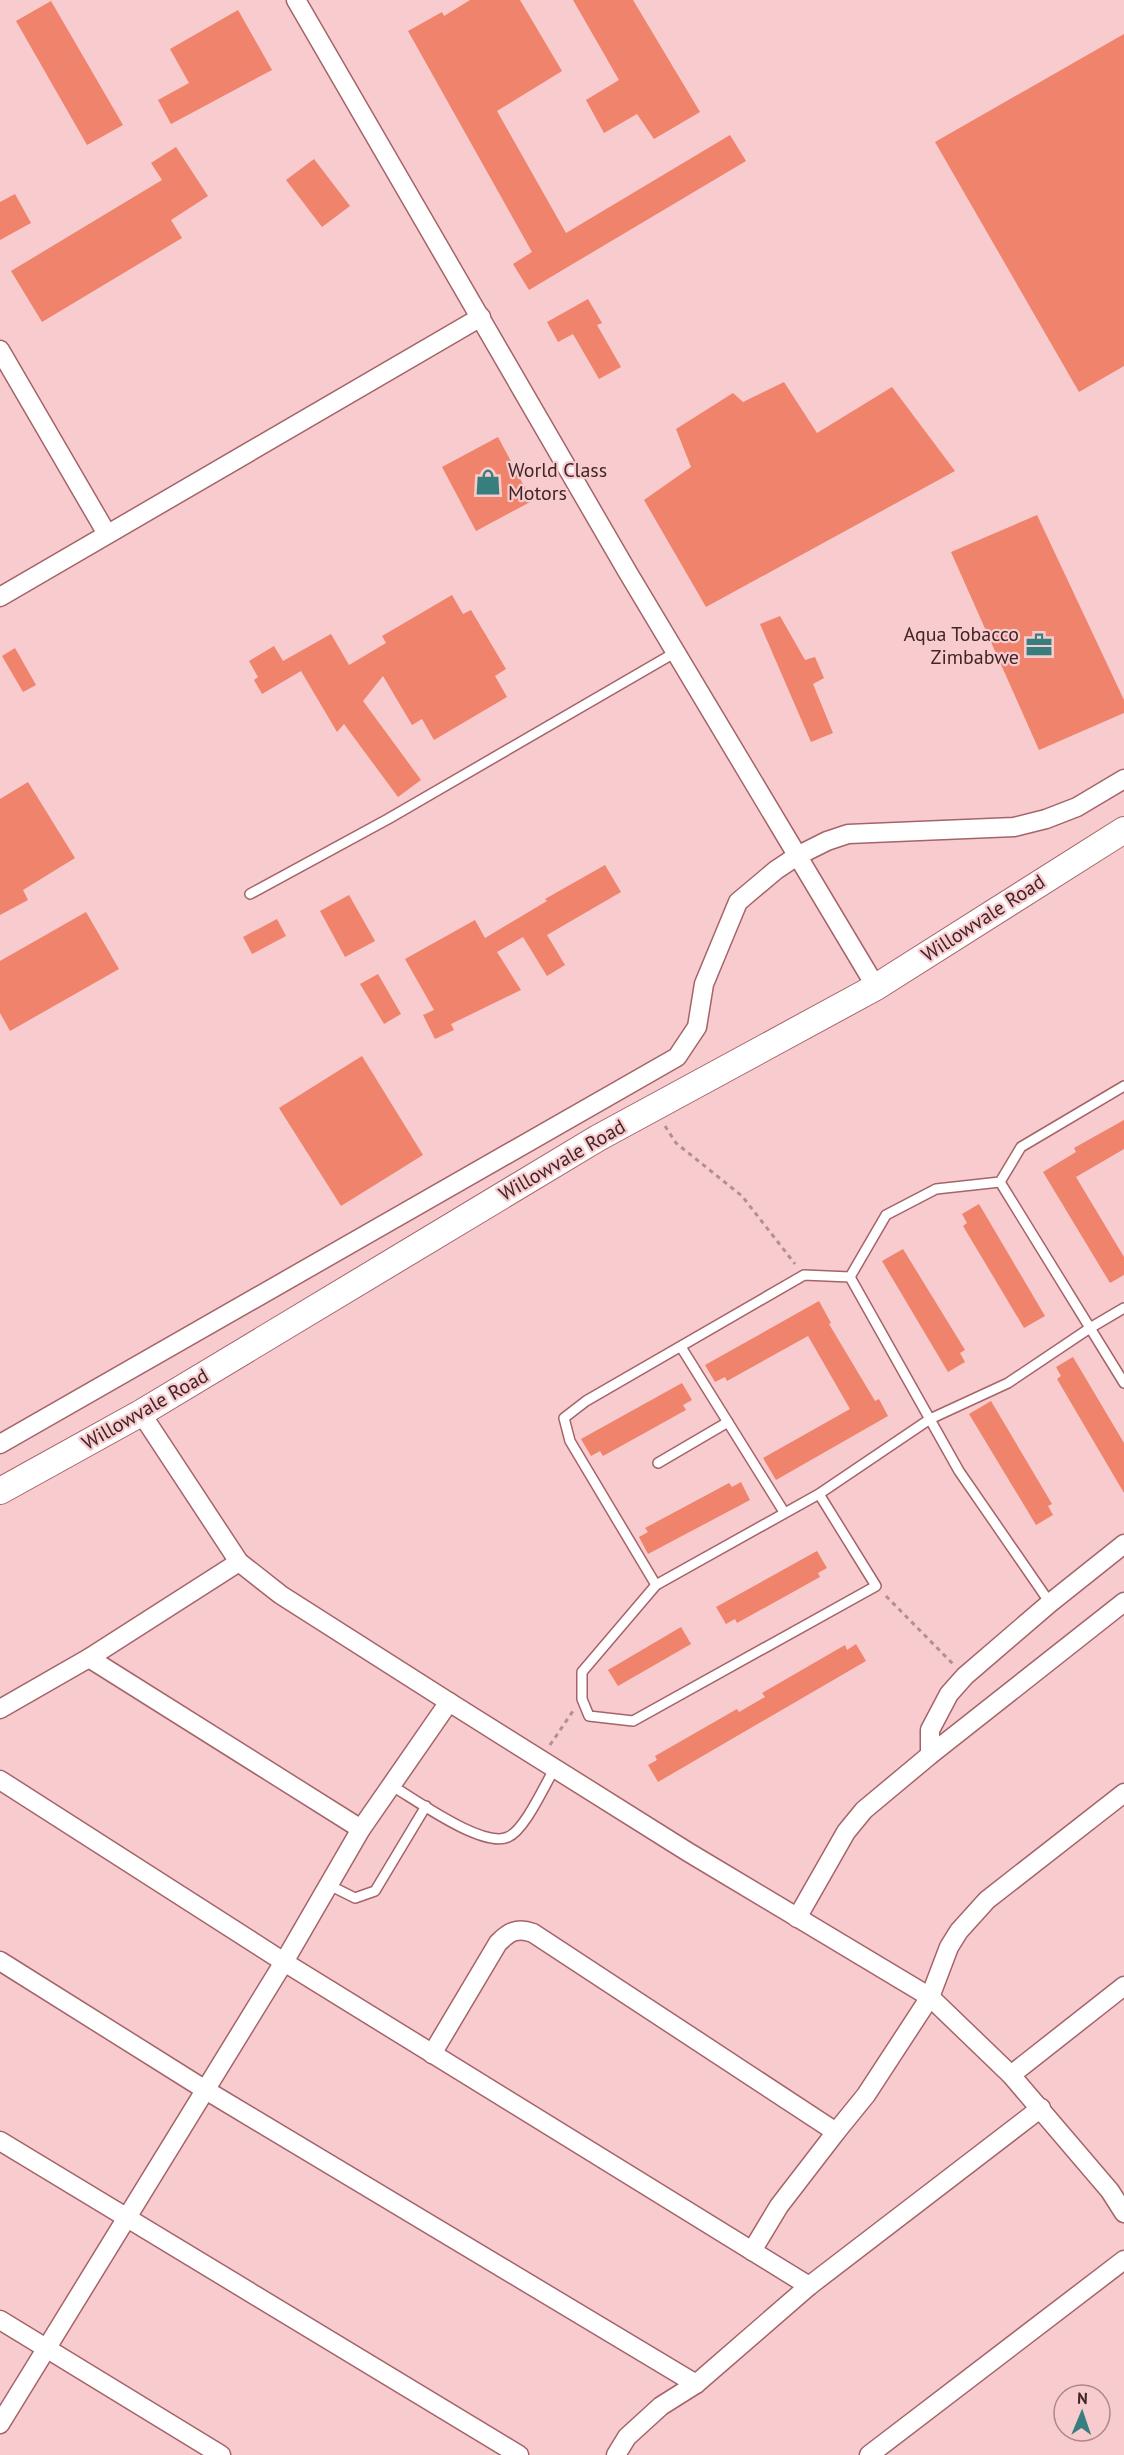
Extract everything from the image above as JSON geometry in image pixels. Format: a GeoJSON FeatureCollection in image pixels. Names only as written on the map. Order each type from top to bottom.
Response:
{"type":"FeatureCollection","features":[{"type":"Feature","properties":{"kind":"main road","name":"Willowvale Road"},"geometry":{"type":"LineString","coordinates":[[0,1491],[141,1413],[598,1138],[876,987],[1124,830]]}},
{"type":"Feature","properties":{"kind":"street"},"geometry":{"type":"LineString","coordinates":[[296,0],[676,652],[876,987]]}},
{"type":"Feature","properties":{"kind":"street"},"geometry":{"type":"LineString","coordinates":[[0,597],[481,317]]}},
{"type":"Feature","properties":{"kind":"street"},"geometry":{"type":"LineString","coordinates":[[0,350],[107,534]]}},
{"type":"Feature","properties":{"kind":"street"},"geometry":{"type":"LineString","coordinates":[[0,1444],[677,1057],[697,1028],[704,984],[738,902],[776,870],[797,856],[827,841],[848,834],[874,831],[1014,827],[1046,819],[1077,807],[1124,779]]}},
{"type":"Feature","properties":{"kind":"street"},"geometry":{"type":"LineString","coordinates":[[141,1413],[239,1562],[281,1595],[449,1702],[796,1918],[930,1997],[1011,2075],[1117,2185],[1124,2213]]}},
{"type":"Feature","properties":{"kind":"street"},"geometry":{"type":"LineString","coordinates":[[930,1755],[930,1730],[935,1718],[949,1694],[965,1676],[1050,1603],[1124,1544]]}},
{"type":"Feature","properties":{"kind":"street"},"geometry":{"type":"LineString","coordinates":[[0,1709],[89,1658],[239,1562]]}},
{"type":"Feature","properties":{"kind":"street"},"geometry":{"type":"LineString","coordinates":[[796,1918],[852,1822],[930,1755],[1124,1602]]}},
{"type":"Feature","properties":{"kind":"street"},"geometry":{"type":"LineString","coordinates":[[89,1658],[361,1829]]}},
{"type":"Feature","properties":{"kind":"street"},"geometry":{"type":"LineString","coordinates":[[0,2424],[284,1962],[361,1829],[449,1702]]}},
{"type":"Feature","properties":{"kind":"street"},"geometry":{"type":"LineString","coordinates":[[0,1780],[284,1962],[809,2286]]}},
{"type":"Feature","properties":{"kind":"street"},"geometry":{"type":"LineString","coordinates":[[752,2251],[779,2206],[866,2095],[930,1997],[953,1939],[987,1900],[1124,1793]]}},
{"type":"Feature","properties":{"kind":"street"},"geometry":{"type":"LineString","coordinates":[[432,2054],[498,1943],[508,1934],[517,1930],[525,1930],[836,2132]]}},
{"type":"Feature","properties":{"kind":"street"},"geometry":{"type":"LineString","coordinates":[[0,1961],[204,2090],[696,2384]]}},
{"type":"Feature","properties":{"kind":"street"},"geometry":{"type":"LineString","coordinates":[[1011,2075],[1124,1986]]}},
{"type":"Feature","properties":{"kind":"street"},"geometry":{"type":"LineString","coordinates":[[615,2455],[627,2438],[661,2406],[696,2384],[809,2286],[1041,2108]]}},
{"type":"Feature","properties":{"kind":"street"},"geometry":{"type":"LineString","coordinates":[[0,2141],[519,2455]]}},
{"type":"Feature","properties":{"kind":"street"},"geometry":{"type":"LineString","coordinates":[[869,2455],[1124,2260]]}},
{"type":"Feature","properties":{"kind":"street"},"geometry":{"type":"LineString","coordinates":[[0,2320],[221,2455]]}},
{"type":"Feature","properties":{"kind":"lane"},"geometry":{"type":"LineString","coordinates":[[250,894],[388,819],[676,652]]}},
{"type":"Feature","properties":{"kind":"lane"},"geometry":{"type":"LineString","coordinates":[[1000,1182],[1021,1147],[1124,1086]]}},
{"type":"Feature","properties":{"kind":"lane"},"geometry":{"type":"LineString","coordinates":[[850,1277],[886,1215],[936,1189],[1000,1182]]}},
{"type":"Feature","properties":{"kind":"lane"},"geometry":{"type":"LineString","coordinates":[[1000,1182],[1124,1383]]}},
{"type":"Feature","properties":{"kind":"lane"},"geometry":{"type":"LineString","coordinates":[[656,1585],[570,1441],[564,1418],[585,1401],[804,1275],[850,1277]]}},
{"type":"Feature","properties":{"kind":"lane"},"geometry":{"type":"LineString","coordinates":[[850,1277],[959,1470],[1050,1603]]}},
{"type":"Feature","properties":{"kind":"lane"},"geometry":{"type":"LineString","coordinates":[[819,1494],[876,1586],[633,1721],[589,1716],[582,1699],[582,1672],[656,1585],[819,1494],[930,1419],[1008,1383],[1124,1308]]}},
{"type":"Feature","properties":{"kind":"lane"},"geometry":{"type":"LineString","coordinates":[[681,1347],[784,1512]]}},
{"type":"Feature","properties":{"kind":"lane"},"geometry":{"type":"LineString","coordinates":[[658,1463],[728,1422]]}},
{"type":"Feature","properties":{"kind":"lane"},"geometry":{"type":"LineString","coordinates":[[392,1786],[478,1836],[497,1840],[510,1837],[522,1824],[548,1764]]}},
{"type":"Feature","properties":{"kind":"lane"},"geometry":{"type":"LineString","coordinates":[[329,1885],[355,1898],[375,1891],[426,1806]]}},
{"type":"Feature","properties":{"kind":"path"},"geometry":{"type":"LineString","coordinates":[[654,1108],[676,1143],[742,1196],[804,1275]]}},
{"type":"Feature","properties":{"kind":"path"},"geometry":{"type":"LineString","coordinates":[[876,1586],[965,1676]]}},
{"type":"Feature","properties":{"kind":"path"},"geometry":{"type":"LineString","coordinates":[[548,1764],[582,1699]]}},
{"type":"Feature","properties":{"kind":"building"},"geometry":{"type":"Polygon","coordinates":[[[470,0],[520,0],[562,71],[497,111],[566,233],[730,135],[746,161],[529,290],[513,264],[532,252],[408,31],[442,12],[444,16],[470,0]]]}},
{"type":"Feature","properties":{"kind":"building"},"geometry":{"type":"Polygon","coordinates":[[[573,0],[633,0],[700,112],[654,139],[637,114],[604,133],[586,100],[619,80],[573,0]]]}},
{"type":"Feature","properties":{"kind":"building"},"geometry":{"type":"Polygon","coordinates":[[[51,1],[123,125],[87,145],[16,21],[51,1]]]}},
{"type":"Feature","properties":{"kind":"building"},"geometry":{"type":"Polygon","coordinates":[[[238,10],[272,70],[171,124],[158,100],[189,83],[170,49],[238,10]]]}},
{"type":"Feature","properties":{"kind":"building"},"geometry":{"type":"Polygon","coordinates":[[[1124,34],[1124,366],[1079,392],[935,142],[1124,34]]]}},
{"type":"Feature","properties":{"kind":"building"},"geometry":{"type":"Polygon","coordinates":[[[176,147],[208,196],[171,220],[182,238],[42,322],[11,271],[162,180],[151,163],[176,147]]]}},
{"type":"Feature","properties":{"kind":"building"},"geometry":{"type":"Polygon","coordinates":[[[314,159],[350,206],[322,227],[286,180],[314,159]]]}},
{"type":"Feature","properties":{"kind":"building"},"geometry":{"type":"Polygon","coordinates":[[[15,194],[31,223],[0,240],[0,202],[15,194]]]}},
{"type":"Feature","properties":{"kind":"building"},"geometry":{"type":"Polygon","coordinates":[[[588,299],[602,323],[597,325],[621,367],[599,379],[573,334],[558,342],[547,322],[588,299]]]}},
{"type":"Feature","properties":{"kind":"building"},"geometry":{"type":"Polygon","coordinates":[[[784,382],[817,433],[892,387],[955,471],[706,607],[644,500],[691,467],[676,429],[733,393],[743,402],[784,382]]]}},
{"type":"Feature","properties":{"kind":"building"},"geometry":{"type":"Polygon","coordinates":[[[498,437],[532,501],[476,531],[442,467],[498,437]]]}},
{"type":"Feature","properties":{"kind":"building"},"geometry":{"type":"Polygon","coordinates":[[[1037,515],[1124,700],[1124,713],[1039,750],[951,552],[1037,515]]]}},
{"type":"Feature","properties":{"kind":"building"},"geometry":{"type":"Polygon","coordinates":[[[452,595],[463,614],[471,610],[506,669],[495,676],[507,697],[434,740],[422,719],[412,725],[383,676],[363,701],[421,780],[398,797],[344,724],[337,732],[301,671],[262,694],[254,680],[258,677],[249,661],[274,646],[283,661],[331,634],[349,665],[386,643],[382,636],[452,595]]]}},
{"type":"Feature","properties":{"kind":"building"},"geometry":{"type":"Polygon","coordinates":[[[780,616],[805,660],[815,657],[824,678],[813,684],[833,733],[811,742],[760,624],[780,616]]]}},
{"type":"Feature","properties":{"kind":"building"},"geometry":{"type":"Polygon","coordinates":[[[15,648],[36,685],[23,692],[2,656],[15,648]]]}},
{"type":"Feature","properties":{"kind":"building"},"geometry":{"type":"Polygon","coordinates":[[[28,782],[75,858],[23,890],[28,900],[0,915],[0,799],[28,782]]]}},
{"type":"Feature","properties":{"kind":"building"},"geometry":{"type":"Polygon","coordinates":[[[605,865],[621,892],[547,935],[565,965],[547,976],[523,937],[497,952],[521,990],[451,1024],[454,1030],[435,1039],[423,1015],[434,1010],[405,959],[475,920],[485,938],[547,901],[545,899],[605,865]]]}},
{"type":"Feature","properties":{"kind":"building"},"geometry":{"type":"Polygon","coordinates":[[[349,895],[375,941],[345,957],[320,911],[349,895]]]}},
{"type":"Feature","properties":{"kind":"building"},"geometry":{"type":"Polygon","coordinates":[[[86,912],[119,969],[10,1031],[0,1013],[0,961],[86,912]]]}},
{"type":"Feature","properties":{"kind":"building"},"geometry":{"type":"Polygon","coordinates":[[[277,919],[286,936],[252,954],[243,937],[277,919]]]}},
{"type":"Feature","properties":{"kind":"building"},"geometry":{"type":"Polygon","coordinates":[[[378,974],[401,1014],[384,1024],[360,984],[378,974]]]}},
{"type":"Feature","properties":{"kind":"building"},"geometry":{"type":"Polygon","coordinates":[[[362,1056],[423,1155],[341,1206],[279,1108],[362,1056]]]}},
{"type":"Feature","properties":{"kind":"building"},"geometry":{"type":"Polygon","coordinates":[[[1124,1120],[1124,1149],[1076,1177],[1124,1257],[1124,1275],[1110,1283],[1043,1172],[1076,1152],[1074,1148],[1124,1120]]]}},
{"type":"Feature","properties":{"kind":"building"},"geometry":{"type":"Polygon","coordinates":[[[979,1204],[1045,1316],[1024,1328],[963,1226],[967,1223],[962,1214],[979,1204]]]}},
{"type":"Feature","properties":{"kind":"building"},"geometry":{"type":"Polygon","coordinates":[[[903,1249],[965,1350],[960,1353],[965,1362],[948,1372],[882,1261],[903,1249]]]}},
{"type":"Feature","properties":{"kind":"building"},"geometry":{"type":"Polygon","coordinates":[[[819,1301],[831,1323],[829,1324],[875,1401],[879,1399],[888,1416],[776,1480],[763,1458],[850,1409],[808,1336],[727,1381],[725,1377],[715,1382],[705,1365],[819,1301]]]}},
{"type":"Feature","properties":{"kind":"building"},"geometry":{"type":"Polygon","coordinates":[[[1073,1357],[1124,1443],[1124,1493],[1057,1379],[1061,1376],[1056,1367],[1073,1357]]]}},
{"type":"Feature","properties":{"kind":"building"},"geometry":{"type":"Polygon","coordinates":[[[682,1383],[692,1400],[683,1405],[686,1410],[603,1456],[600,1451],[591,1456],[581,1439],[682,1383]]]}},
{"type":"Feature","properties":{"kind":"building"},"geometry":{"type":"Polygon","coordinates":[[[991,1401],[1052,1504],[1048,1506],[1053,1515],[1036,1525],[969,1414],[991,1401]]]}},
{"type":"Feature","properties":{"kind":"building"},"geometry":{"type":"Polygon","coordinates":[[[741,1482],[750,1500],[648,1554],[639,1537],[648,1532],[645,1528],[729,1483],[732,1487],[741,1482]]]}},
{"type":"Feature","properties":{"kind":"building"},"geometry":{"type":"Polygon","coordinates":[[[817,1551],[827,1568],[818,1573],[820,1577],[737,1623],[735,1619],[726,1624],[716,1607],[817,1551]]]}},
{"type":"Feature","properties":{"kind":"building"},"geometry":{"type":"Polygon","coordinates":[[[681,1627],[691,1644],[618,1686],[608,1670],[681,1627]]]}},
{"type":"Feature","properties":{"kind":"building"},"geometry":{"type":"Polygon","coordinates":[[[856,1644],[866,1661],[658,1782],[648,1765],[657,1760],[655,1756],[737,1709],[739,1712],[765,1697],[762,1693],[845,1645],[847,1650],[856,1644]]]}},
{"type":"Feature","properties":{"kind":"place","name":"World Class Motors"},"geometry":{"type":"Point","coordinates":[488,482]}},
{"type":"Feature","properties":{"kind":"place","name":"Aqua Tobacco Zimbabwe"},"geometry":{"type":"Point","coordinates":[1039,645]}}]}
